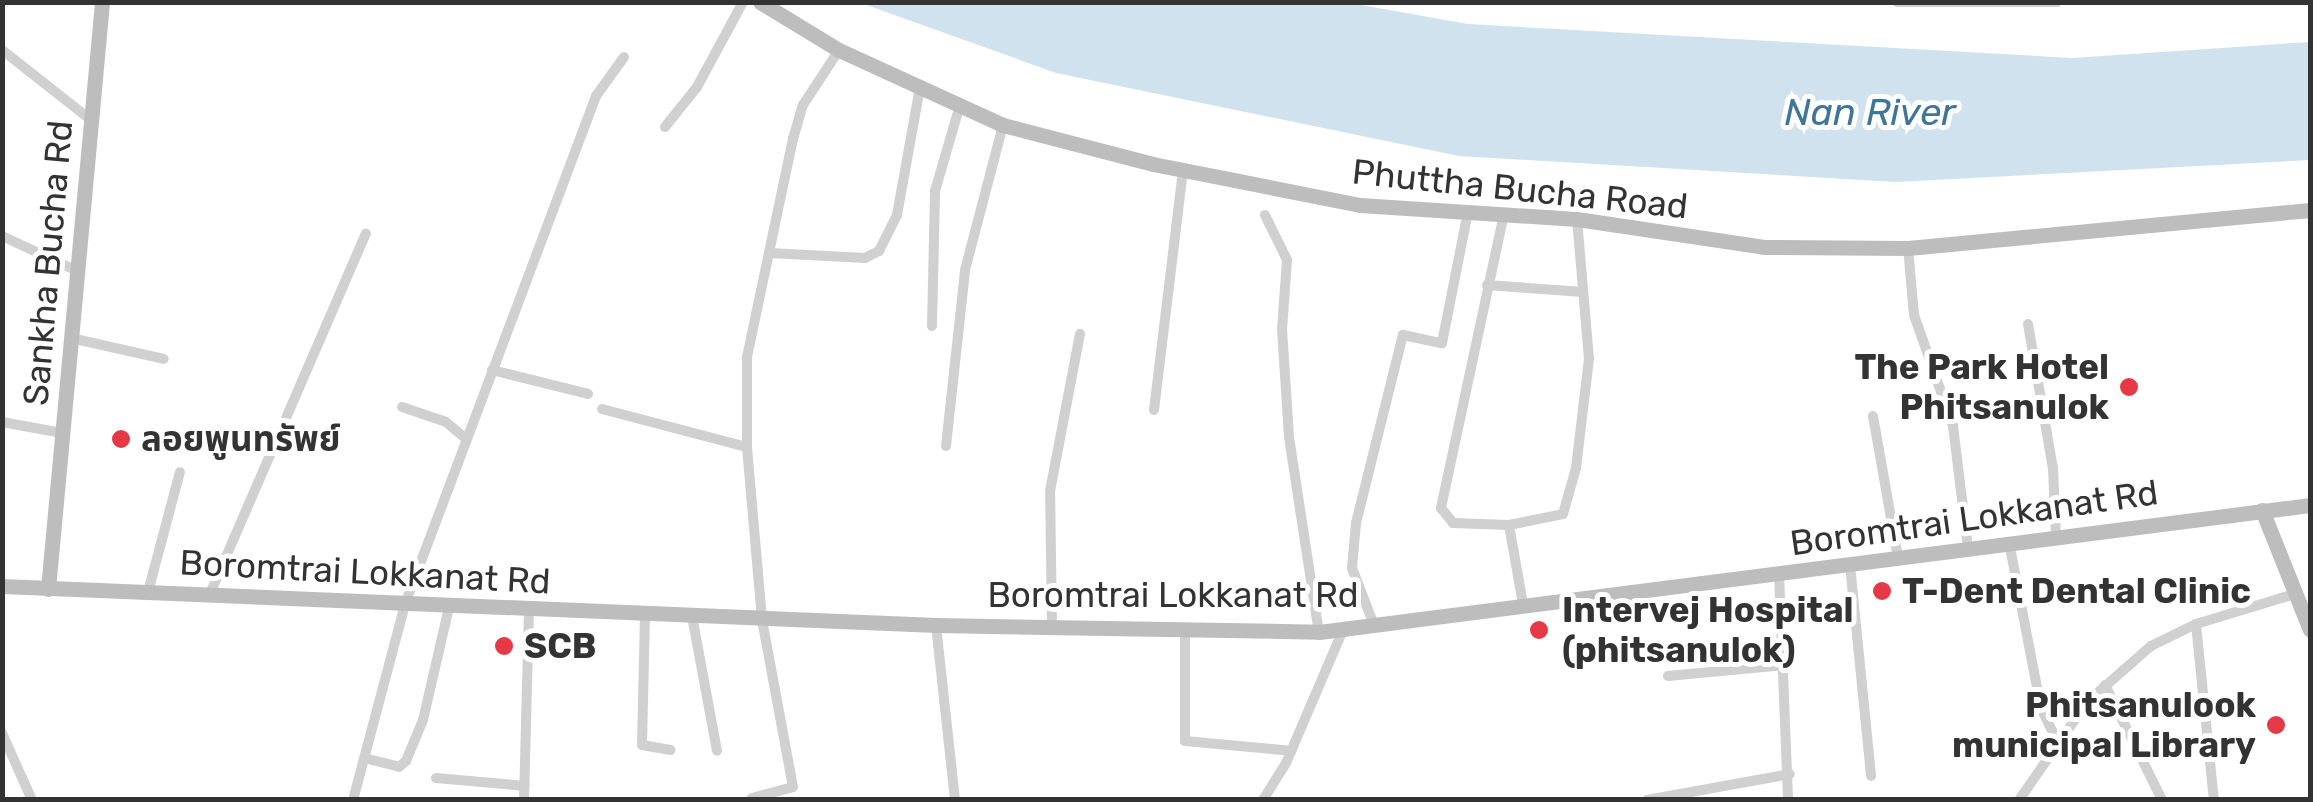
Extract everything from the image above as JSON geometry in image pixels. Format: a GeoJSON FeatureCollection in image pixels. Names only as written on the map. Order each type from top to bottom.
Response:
{"type":"FeatureCollection","features":[{"type":"Feature","properties":{"kind":"main road","name":"Sankha Bucha Rd"},"geometry":{"type":"LineString","coordinates":[[48,589],[102,2]]}},
{"type":"Feature","properties":{"kind":"main road","name":"Phuttha Bucha Road"},"geometry":{"type":"LineString","coordinates":[[760,2],[839,50],[1003,125],[1183,170],[1360,204],[1577,220],[1764,248],[1908,248],[2310,210]]}},
{"type":"Feature","properties":{"kind":"main road","name":"Boromtrai Lokkanat Rd"},"geometry":{"type":"LineString","coordinates":[[2,586],[762,619],[1319,632],[2310,505]]}},
{"type":"Feature","properties":{"kind":"main road"},"geometry":{"type":"LineString","coordinates":[[2262,510],[2310,630]]}},
{"type":"Feature","properties":{"kind":"street"},"geometry":{"type":"LineString","coordinates":[[664,127],[697,87],[743,2]]}},
{"type":"Feature","properties":{"kind":"street"},"geometry":{"type":"LineString","coordinates":[[1897,2],[2057,2]]}},
{"type":"Feature","properties":{"kind":"street"},"geometry":{"type":"LineString","coordinates":[[2,50],[91,120]]}},
{"type":"Feature","properties":{"kind":"street"},"geometry":{"type":"LineString","coordinates":[[750,799],[793,787],[762,619],[746,447],[752,335],[804,106],[839,50]]}},
{"type":"Feature","properties":{"kind":"street"},"geometry":{"type":"LineString","coordinates":[[353,800],[405,604],[596,96],[624,57]]}},
{"type":"Feature","properties":{"kind":"street"},"geometry":{"type":"LineString","coordinates":[[770,253],[858,258],[879,251],[897,215],[920,87]]}},
{"type":"Feature","properties":{"kind":"street"},"geometry":{"type":"LineString","coordinates":[[932,326],[935,191],[960,105]]}},
{"type":"Feature","properties":{"kind":"street"},"geometry":{"type":"LineString","coordinates":[[946,446],[965,270],[1003,125]]}},
{"type":"Feature","properties":{"kind":"street"},"geometry":{"type":"LineString","coordinates":[[1154,410],[1183,170]]}},
{"type":"Feature","properties":{"kind":"street"},"geometry":{"type":"LineString","coordinates":[[1374,624],[1352,568],[1356,522],[1403,334],[1442,342],[1468,212]]}},
{"type":"Feature","properties":{"kind":"street"},"geometry":{"type":"LineString","coordinates":[[1504,214],[1441,508],[1453,522],[1509,524],[1563,514],[1576,468],[1589,359],[1577,220]]}},
{"type":"Feature","properties":{"kind":"street"},"geometry":{"type":"LineString","coordinates":[[1265,215],[1288,260],[1282,329],[1289,437],[1319,632]]}},
{"type":"Feature","properties":{"kind":"street"},"geometry":{"type":"LineString","coordinates":[[208,596],[366,233]]}},
{"type":"Feature","properties":{"kind":"street"},"geometry":{"type":"LineString","coordinates":[[2,236],[77,271]]}},
{"type":"Feature","properties":{"kind":"street"},"geometry":{"type":"LineString","coordinates":[[1908,248],[1914,315],[1953,426],[1968,548]]}},
{"type":"Feature","properties":{"kind":"street"},"geometry":{"type":"LineString","coordinates":[[1488,285],[1583,292]]}},
{"type":"Feature","properties":{"kind":"street"},"geometry":{"type":"LineString","coordinates":[[2028,324],[2054,468],[2056,536]]}},
{"type":"Feature","properties":{"kind":"street"},"geometry":{"type":"LineString","coordinates":[[1052,627],[1048,507],[1080,334]]}},
{"type":"Feature","properties":{"kind":"street"},"geometry":{"type":"LineString","coordinates":[[71,338],[164,359]]}},
{"type":"Feature","properties":{"kind":"street"},"geometry":{"type":"LineString","coordinates":[[492,370],[588,394]]}},
{"type":"Feature","properties":{"kind":"street"},"geometry":{"type":"LineString","coordinates":[[402,407],[446,422],[466,439]]}},
{"type":"Feature","properties":{"kind":"street"},"geometry":{"type":"LineString","coordinates":[[602,409],[746,447]]}},
{"type":"Feature","properties":{"kind":"street"},"geometry":{"type":"LineString","coordinates":[[1874,416],[1898,558]]}},
{"type":"Feature","properties":{"kind":"street"},"geometry":{"type":"LineString","coordinates":[[2,422],[62,434]]}},
{"type":"Feature","properties":{"kind":"street"},"geometry":{"type":"LineString","coordinates":[[148,592],[180,472]]}},
{"type":"Feature","properties":{"kind":"street"},"geometry":{"type":"LineString","coordinates":[[1509,524],[1524,604]]}},
{"type":"Feature","properties":{"kind":"street"},"geometry":{"type":"LineString","coordinates":[[2009,542],[2042,708],[2058,740]]}},
{"type":"Feature","properties":{"kind":"street"},"geometry":{"type":"LineString","coordinates":[[1850,565],[1871,776]]}},
{"type":"Feature","properties":{"kind":"street"},"geometry":{"type":"LineString","coordinates":[[1779,574],[1790,774],[1788,800]]}},
{"type":"Feature","properties":{"kind":"street"},"geometry":{"type":"LineString","coordinates":[[2024,798],[2058,740],[2106,685],[2151,646],[2196,624],[2295,594]]}},
{"type":"Feature","properties":{"kind":"street"},"geometry":{"type":"LineString","coordinates":[[364,758],[399,768],[406,761],[423,720],[449,606]]}},
{"type":"Feature","properties":{"kind":"street"},"geometry":{"type":"LineString","coordinates":[[524,800],[529,610]]}},
{"type":"Feature","properties":{"kind":"street"},"geometry":{"type":"LineString","coordinates":[[644,614],[642,745],[670,750]]}},
{"type":"Feature","properties":{"kind":"street"},"geometry":{"type":"LineString","coordinates":[[692,616],[718,751]]}},
{"type":"Feature","properties":{"kind":"street"},"geometry":{"type":"LineString","coordinates":[[2196,624],[2214,800]]}},
{"type":"Feature","properties":{"kind":"street"},"geometry":{"type":"LineString","coordinates":[[936,625],[955,800]]}},
{"type":"Feature","properties":{"kind":"street"},"geometry":{"type":"LineString","coordinates":[[1263,800],[1292,750],[1344,628]]}},
{"type":"Feature","properties":{"kind":"street"},"geometry":{"type":"LineString","coordinates":[[1184,630],[1185,741],[1292,750]]}},
{"type":"Feature","properties":{"kind":"street"},"geometry":{"type":"LineString","coordinates":[[1668,676],[1784,664]]}},
{"type":"Feature","properties":{"kind":"street"},"geometry":{"type":"LineString","coordinates":[[2106,685],[2162,800]]}},
{"type":"Feature","properties":{"kind":"street"},"geometry":{"type":"LineString","coordinates":[[2,733],[32,800]]}},
{"type":"Feature","properties":{"kind":"street"},"geometry":{"type":"LineString","coordinates":[[1647,800],[1790,774]]}},
{"type":"Feature","properties":{"kind":"street"},"geometry":{"type":"LineString","coordinates":[[436,778],[524,786]]}},
{"type":"Feature","properties":{"kind":"water","name":"Nan River"},"geometry":{"type":"Polygon","coordinates":[[[861,3],[1350,3],[1468,24],[2072,58],[2310,42],[2310,160],[1896,182],[1459,156],[1056,73],[861,3]]]}},
{"type":"Feature","properties":{"kind":"place","name":"The Park Hotel Phitsanulok"},"geometry":{"type":"Point","coordinates":[2129,387]}},
{"type":"Feature","properties":{"kind":"place","name":"ลอยพูนทรัพย์"},"geometry":{"type":"Point","coordinates":[121,439]}},
{"type":"Feature","properties":{"kind":"place","name":"T-Dent Dental Clinic"},"geometry":{"type":"Point","coordinates":[1882,591]}},
{"type":"Feature","properties":{"kind":"place","name":"Intervej Hospital (phitsanulok)"},"geometry":{"type":"Point","coordinates":[1539,630]}},
{"type":"Feature","properties":{"kind":"place","name":"SCB"},"geometry":{"type":"Point","coordinates":[504,646]}},
{"type":"Feature","properties":{"kind":"place","name":"Phitsanulook municipal Library"},"geometry":{"type":"Point","coordinates":[2276,725]}}]}
